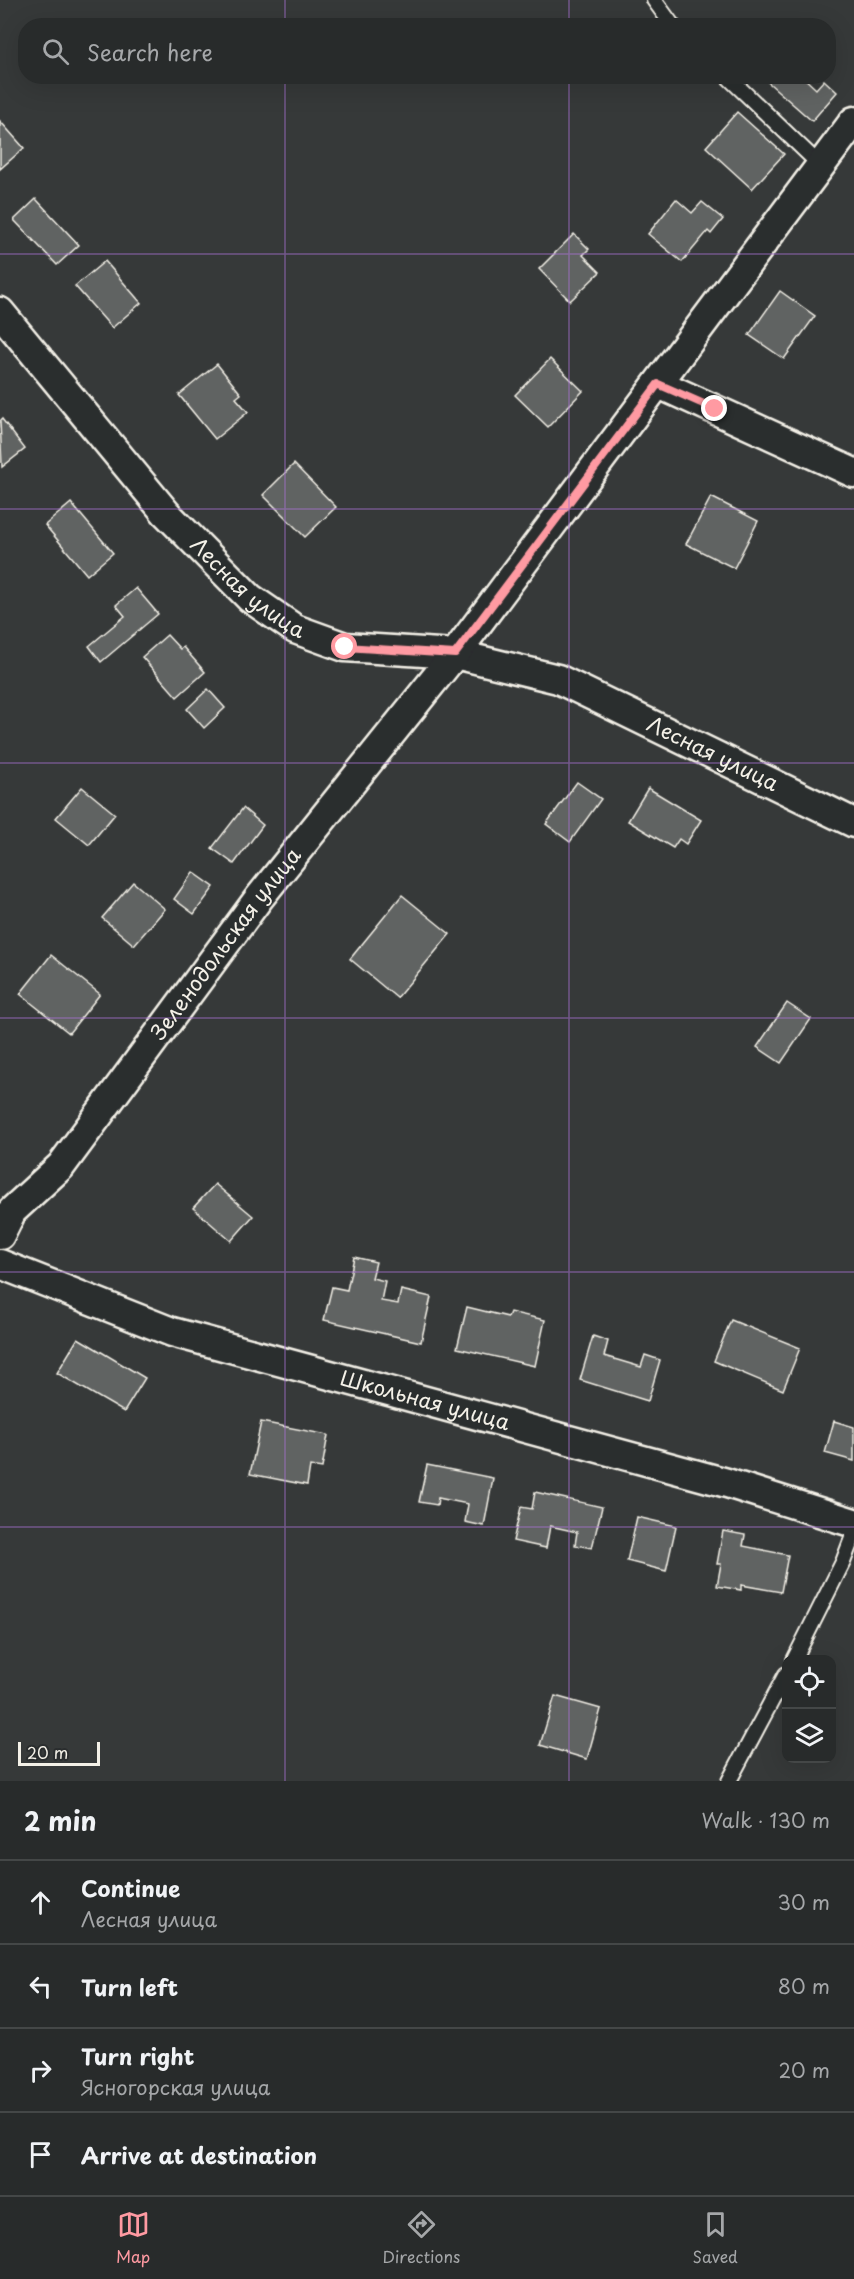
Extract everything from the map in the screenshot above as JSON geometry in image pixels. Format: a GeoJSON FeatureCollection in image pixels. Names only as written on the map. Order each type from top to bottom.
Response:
{"type":"FeatureCollection","features":[{"type":"Feature","properties":{"kind":"street","name":"Зеленодольская улица"},"geometry":{"type":"LineString","coordinates":[[0,1234],[12,1211],[61,1166],[259,898],[455,654],[854,121]]}},
{"type":"Feature","properties":{"kind":"street","name":"Лесная улица"},"geometry":{"type":"LineString","coordinates":[[0,312],[166,513],[250,598],[295,629],[345,647],[455,654],[558,679],[854,823]]}},
{"type":"Feature","properties":{"kind":"street"},"geometry":{"type":"LineString","coordinates":[[658,384],[854,473]]}},
{"type":"Feature","properties":{"kind":"street","name":"Школьная улица"},"geometry":{"type":"LineString","coordinates":[[0,1264],[172,1332],[727,1484],[854,1523]]}},
{"type":"Feature","properties":{"kind":"lane"},"geometry":{"type":"LineString","coordinates":[[654,0],[667,18]]}},
{"type":"Feature","properties":{"kind":"lane"},"geometry":{"type":"LineString","coordinates":[[735,84],[820,165]]}},
{"type":"Feature","properties":{"kind":"lane"},"geometry":{"type":"LineString","coordinates":[[796,1655],[843,1562],[854,1533]]}},
{"type":"Feature","properties":{"kind":"lane"},"geometry":{"type":"LineString","coordinates":[[729,1781],[782,1682]]}},
{"type":"Feature","properties":{"kind":"building"},"geometry":{"type":"Polygon","coordinates":[[[770,84],[811,84],[816,89],[820,84],[828,84],[837,92],[812,121],[770,84]]]}},
{"type":"Feature","properties":{"kind":"building"},"geometry":{"type":"Polygon","coordinates":[[[737,112],[784,154],[752,189],[706,147],[737,112]]]}},
{"type":"Feature","properties":{"kind":"building"},"geometry":{"type":"Polygon","coordinates":[[[0,121],[24,148],[0,169],[0,121]]]}},
{"type":"Feature","properties":{"kind":"building"},"geometry":{"type":"Polygon","coordinates":[[[36,199],[79,245],[57,265],[14,220],[36,199]]]}},
{"type":"Feature","properties":{"kind":"building"},"geometry":{"type":"Polygon","coordinates":[[[676,199],[692,213],[702,202],[723,219],[711,234],[708,231],[682,262],[648,234],[676,199]]]}},
{"type":"Feature","properties":{"kind":"building"},"geometry":{"type":"Polygon","coordinates":[[[574,234],[589,249],[583,255],[600,272],[570,301],[539,269],[574,234]]]}},
{"type":"Feature","properties":{"kind":"building"},"geometry":{"type":"Polygon","coordinates":[[[105,261],[141,303],[112,328],[75,286],[105,261]]]}},
{"type":"Feature","properties":{"kind":"building"},"geometry":{"type":"Polygon","coordinates":[[[780,291],[815,316],[784,359],[749,335],[780,291]]]}},
{"type":"Feature","properties":{"kind":"building"},"geometry":{"type":"Polygon","coordinates":[[[550,359],[583,391],[548,427],[515,395],[550,359]]]}},
{"type":"Feature","properties":{"kind":"building"},"geometry":{"type":"Polygon","coordinates":[[[217,364],[241,394],[236,398],[248,412],[215,439],[179,395],[217,364]]]}},
{"type":"Feature","properties":{"kind":"building"},"geometry":{"type":"Polygon","coordinates":[[[2,419],[25,449],[2,467],[0,421],[2,419]]]}},
{"type":"Feature","properties":{"kind":"building"},"geometry":{"type":"Polygon","coordinates":[[[294,464],[336,507],[305,537],[263,495],[294,464]]]}},
{"type":"Feature","properties":{"kind":"building"},"geometry":{"type":"Polygon","coordinates":[[[711,497],[758,521],[734,568],[686,544],[711,497]]]}},
{"type":"Feature","properties":{"kind":"building"},"geometry":{"type":"Polygon","coordinates":[[[71,503],[113,553],[87,575],[45,525],[71,503]]]}},
{"type":"Feature","properties":{"kind":"building"},"geometry":{"type":"Polygon","coordinates":[[[136,588],[158,614],[101,662],[89,646],[125,616],[116,605],[136,588]]]}},
{"type":"Feature","properties":{"kind":"building"},"geometry":{"type":"Polygon","coordinates":[[[167,635],[180,649],[183,647],[205,672],[177,697],[142,657],[167,635]]]}},
{"type":"Feature","properties":{"kind":"building"},"geometry":{"type":"Polygon","coordinates":[[[208,689],[225,708],[204,728],[187,709],[208,689]]]}},
{"type":"Feature","properties":{"kind":"building"},"geometry":{"type":"Polygon","coordinates":[[[577,782],[601,799],[570,842],[546,824],[577,782]]]}},
{"type":"Feature","properties":{"kind":"building"},"geometry":{"type":"Polygon","coordinates":[[[82,787],[115,814],[89,845],[56,818],[82,787]]]}},
{"type":"Feature","properties":{"kind":"building"},"geometry":{"type":"Polygon","coordinates":[[[648,788],[701,820],[686,844],[679,839],[673,848],[628,821],[648,788]]]}},
{"type":"Feature","properties":{"kind":"building"},"geometry":{"type":"Polygon","coordinates":[[[243,808],[263,825],[234,864],[212,848],[243,808]]]}},
{"type":"Feature","properties":{"kind":"building"},"geometry":{"type":"Polygon","coordinates":[[[193,872],[214,887],[194,914],[174,899],[193,872]]]}},
{"type":"Feature","properties":{"kind":"building"},"geometry":{"type":"Polygon","coordinates":[[[133,882],[165,909],[134,945],[102,918],[133,882]]]}},
{"type":"Feature","properties":{"kind":"building"},"geometry":{"type":"Polygon","coordinates":[[[402,895],[450,934],[397,998],[350,959],[402,895]]]}},
{"type":"Feature","properties":{"kind":"building"},"geometry":{"type":"Polygon","coordinates":[[[51,955],[100,994],[69,1033],[20,994],[51,955]]]}},
{"type":"Feature","properties":{"kind":"building"},"geometry":{"type":"Polygon","coordinates":[[[787,1003],[811,1019],[781,1063],[757,1047],[787,1003]]]}},
{"type":"Feature","properties":{"kind":"building"},"geometry":{"type":"Polygon","coordinates":[[[215,1184],[253,1216],[231,1241],[193,1208],[215,1184]]]}},
{"type":"Feature","properties":{"kind":"building"},"geometry":{"type":"Polygon","coordinates":[[[354,1257],[376,1262],[372,1278],[385,1281],[381,1301],[398,1304],[401,1290],[431,1297],[421,1342],[324,1320],[332,1287],[347,1290],[354,1257]]]}},
{"type":"Feature","properties":{"kind":"building"},"geometry":{"type":"Polygon","coordinates":[[[467,1307],[508,1317],[510,1312],[545,1320],[535,1366],[457,1348],[467,1307]]]}},
{"type":"Feature","properties":{"kind":"building"},"geometry":{"type":"Polygon","coordinates":[[[731,1320],[800,1348],[783,1390],[714,1361],[731,1320]]]}},
{"type":"Feature","properties":{"kind":"building"},"geometry":{"type":"Polygon","coordinates":[[[593,1336],[608,1341],[604,1356],[641,1367],[645,1355],[660,1360],[648,1401],[580,1380],[593,1336]]]}},
{"type":"Feature","properties":{"kind":"building"},"geometry":{"type":"Polygon","coordinates":[[[78,1338],[145,1378],[124,1412],[57,1373],[78,1338]]]}},
{"type":"Feature","properties":{"kind":"building"},"geometry":{"type":"Polygon","coordinates":[[[834,1421],[854,1427],[854,1461],[825,1453],[834,1421]]]}},
{"type":"Feature","properties":{"kind":"building"},"geometry":{"type":"Polygon","coordinates":[[[261,1422],[328,1435],[322,1468],[310,1466],[307,1485],[250,1474],[261,1422]]]}},
{"type":"Feature","properties":{"kind":"building"},"geometry":{"type":"Polygon","coordinates":[[[427,1465],[493,1478],[484,1526],[465,1522],[468,1504],[438,1498],[437,1505],[419,1502],[427,1465]]]}},
{"type":"Feature","properties":{"kind":"building"},"geometry":{"type":"Polygon","coordinates":[[[535,1492],[602,1507],[592,1548],[575,1545],[577,1532],[550,1526],[546,1548],[513,1541],[521,1507],[532,1509],[535,1492]]]}},
{"type":"Feature","properties":{"kind":"building"},"geometry":{"type":"Polygon","coordinates":[[[637,1517],[676,1526],[666,1571],[627,1561],[637,1517]]]}},
{"type":"Feature","properties":{"kind":"building"},"geometry":{"type":"Polygon","coordinates":[[[723,1531],[745,1535],[743,1546],[788,1555],[781,1592],[741,1585],[741,1590],[717,1586],[721,1564],[717,1564],[723,1531]]]}},
{"type":"Feature","properties":{"kind":"building"},"geometry":{"type":"Polygon","coordinates":[[[555,1696],[601,1709],[587,1759],[540,1745],[555,1696]]]}},
{"type":"Feature","properties":{"kind":"route"},"geometry":{"type":"LineString","coordinates":[[345,647],[455,654],[658,384],[715,409]]}}]}
